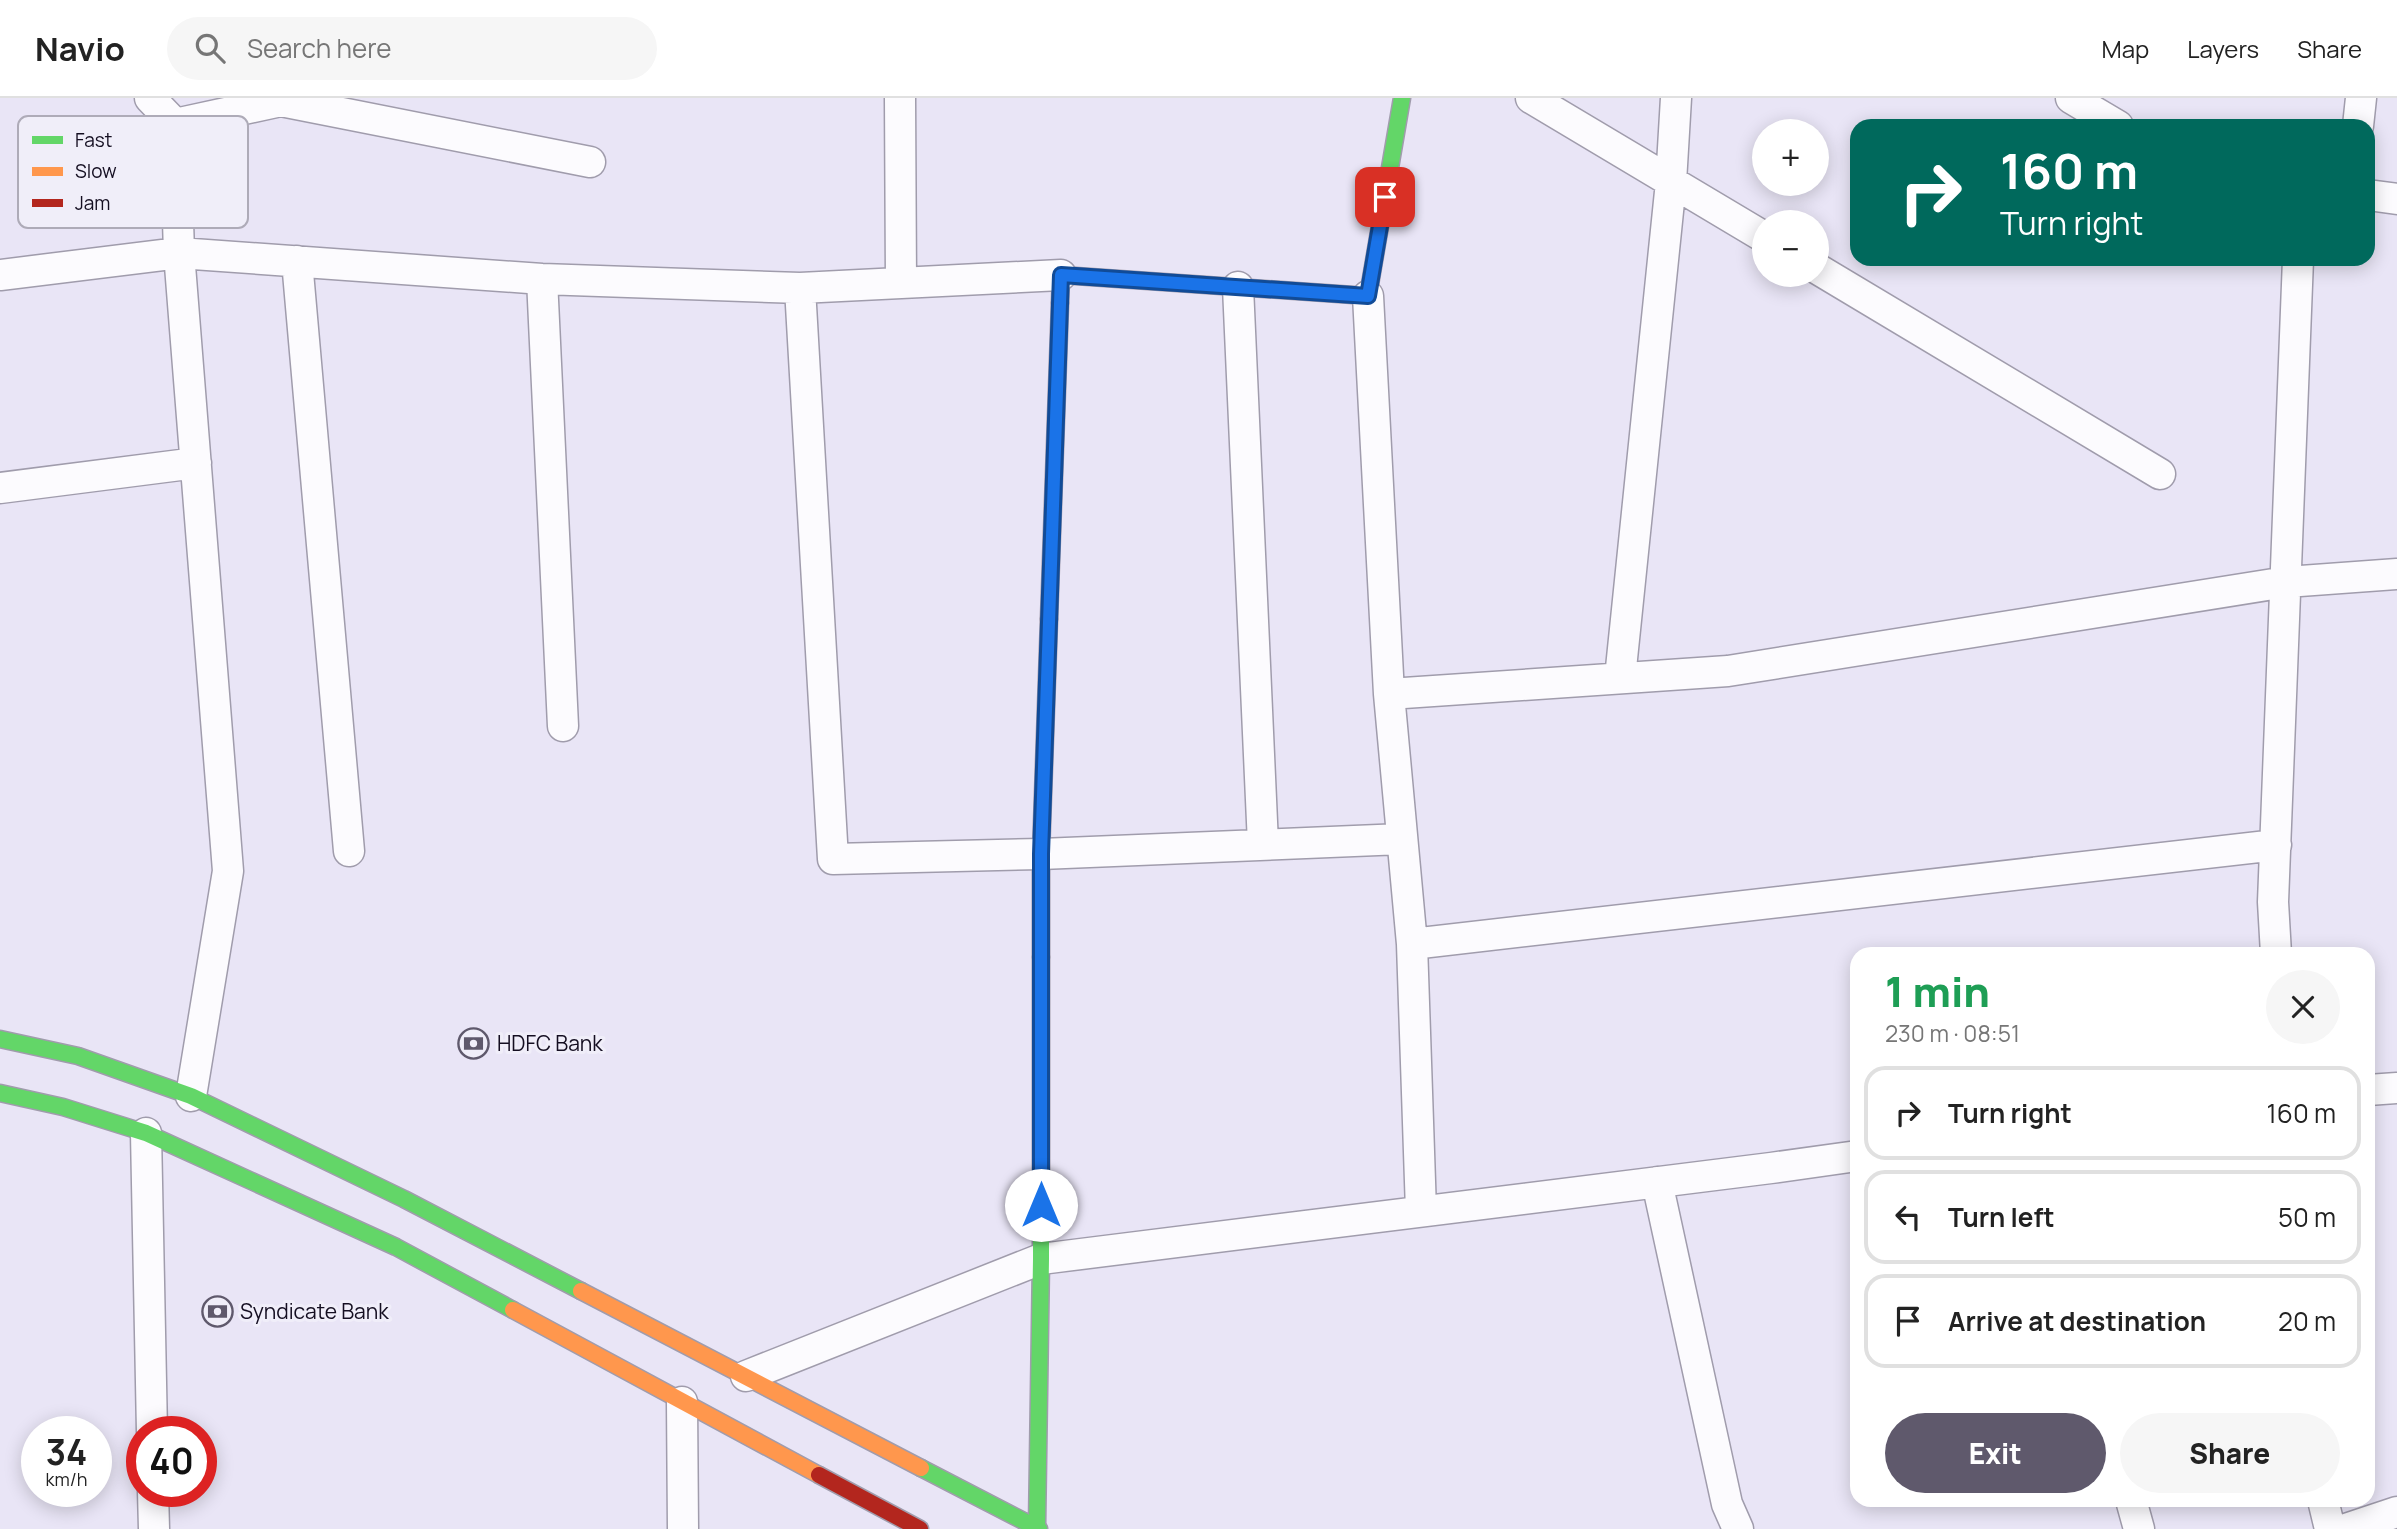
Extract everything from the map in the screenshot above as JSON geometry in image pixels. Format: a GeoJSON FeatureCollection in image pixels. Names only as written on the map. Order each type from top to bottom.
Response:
{"type":"FeatureCollection","features":[{"type":"Feature","properties":{"kind":"street"},"geometry":{"type":"LineString","coordinates":[[150,98],[168,116]]}},
{"type":"Feature","properties":{"kind":"street"},"geometry":{"type":"LineString","coordinates":[[900,98],[901,283]]}},
{"type":"Feature","properties":{"kind":"street"},"geometry":{"type":"LineString","coordinates":[[1402,98],[1368,296],[1390,694],[1412,944],[1421,1211]]}},
{"type":"Feature","properties":{"kind":"street"},"geometry":{"type":"LineString","coordinates":[[1531,98],[1752,230]]}},
{"type":"Feature","properties":{"kind":"street"},"geometry":{"type":"LineString","coordinates":[[1620,678],[1671,182],[1676,98]]}},
{"type":"Feature","properties":{"kind":"street"},"geometry":{"type":"LineString","coordinates":[[2071,98],[2106,119]]}},
{"type":"Feature","properties":{"kind":"street"},"geometry":{"type":"LineString","coordinates":[[2359,119],[2361,98]]}},
{"type":"Feature","properties":{"kind":"street"},"geometry":{"type":"LineString","coordinates":[[213,116],[281,101],[590,162]]}},
{"type":"Feature","properties":{"kind":"street"},"geometry":{"type":"LineString","coordinates":[[2375,196],[2397,199]]}},
{"type":"Feature","properties":{"kind":"street"},"geometry":{"type":"LineString","coordinates":[[178,228],[228,872],[191,1096]]}},
{"type":"Feature","properties":{"kind":"street"},"geometry":{"type":"LineString","coordinates":[[0,275],[179,253],[542,279],[800,288],[1061,275],[1368,296]]}},
{"type":"Feature","properties":{"kind":"street"},"geometry":{"type":"LineString","coordinates":[[297,261],[349,851]]}},
{"type":"Feature","properties":{"kind":"street"},"geometry":{"type":"LineString","coordinates":[[2276,947],[2273,902],[2298,266]]}},
{"type":"Feature","properties":{"kind":"street"},"geometry":{"type":"LineString","coordinates":[[0,1040],[78,1056],[191,1096],[404,1199],[1038,1528],[1041,854],[1061,275]]}},
{"type":"Feature","properties":{"kind":"street"},"geometry":{"type":"LineString","coordinates":[[1829,276],[2161,474]]}},
{"type":"Feature","properties":{"kind":"street"},"geometry":{"type":"LineString","coordinates":[[542,279],[563,726]]}},
{"type":"Feature","properties":{"kind":"street"},"geometry":{"type":"LineString","coordinates":[[1238,287],[1263,845]]}},
{"type":"Feature","properties":{"kind":"street"},"geometry":{"type":"LineString","coordinates":[[800,288],[833,859],[1041,854],[1402,839]]}},
{"type":"Feature","properties":{"kind":"street"},"geometry":{"type":"LineString","coordinates":[[0,488],[196,463]]}},
{"type":"Feature","properties":{"kind":"street"},"geometry":{"type":"LineString","coordinates":[[1390,694],[1728,671],[2286,582],[2397,574]]}},
{"type":"Feature","properties":{"kind":"street"},"geometry":{"type":"LineString","coordinates":[[1412,944],[2276,845]]}},
{"type":"Feature","properties":{"kind":"street"},"geometry":{"type":"LineString","coordinates":[[2375,1090],[2397,1088]]}},
{"type":"Feature","properties":{"kind":"street"},"geometry":{"type":"LineString","coordinates":[[0,1093],[63,1107],[146,1133],[397,1247],[920,1529]]}},
{"type":"Feature","properties":{"kind":"street"},"geometry":{"type":"LineString","coordinates":[[146,1133],[152,1416]]}},
{"type":"Feature","properties":{"kind":"street"},"geometry":{"type":"LineString","coordinates":[[746,1376],[1041,1259],[1850,1157]]}},
{"type":"Feature","properties":{"kind":"street"},"geometry":{"type":"LineString","coordinates":[[1657,1182],[1727,1504],[1738,1529]]}},
{"type":"Feature","properties":{"kind":"street"},"geometry":{"type":"LineString","coordinates":[[682,1402],[683,1529]]}},
{"type":"Feature","properties":{"kind":"street"},"geometry":{"type":"LineString","coordinates":[[153,1507],[154,1529]]}},
{"type":"Feature","properties":{"kind":"street"},"geometry":{"type":"LineString","coordinates":[[2133,1507],[2139,1529]]}},
{"type":"Feature","properties":{"kind":"street"},"geometry":{"type":"LineString","coordinates":[[2325,1507],[2330,1529]]}},
{"type":"Feature","properties":{"kind":"street"},"geometry":{"type":"LineString","coordinates":[[2346,1529],[2397,1512]]}},
{"type":"Feature","properties":{"kind":"traffic: fast"},"geometry":{"type":"LineString","coordinates":[[1060,303],[1061,275],[1368,296],[1402,98]]}},
{"type":"Feature","properties":{"kind":"traffic: fast"},"geometry":{"type":"LineString","coordinates":[[1037,1527],[1041,1259],[1041,957]]}},
{"type":"Feature","properties":{"kind":"traffic: fast"},"geometry":{"type":"LineString","coordinates":[[0,1039],[78,1056],[191,1096],[404,1199],[581,1291]]}},
{"type":"Feature","properties":{"kind":"traffic: fast"},"geometry":{"type":"LineString","coordinates":[[0,1093],[63,1107],[146,1133],[396,1247],[513,1310]]}},
{"type":"Feature","properties":{"kind":"traffic: fast"},"geometry":{"type":"LineString","coordinates":[[921,1468],[1039,1529]]}},
{"type":"Feature","properties":{"kind":"traffic: slow"},"geometry":{"type":"LineString","coordinates":[[1041,957],[1041,854],[1049,619]]}},
{"type":"Feature","properties":{"kind":"traffic: slow"},"geometry":{"type":"LineString","coordinates":[[581,1291],[921,1468]]}},
{"type":"Feature","properties":{"kind":"traffic: slow"},"geometry":{"type":"LineString","coordinates":[[513,1310],[819,1475]]}},
{"type":"Feature","properties":{"kind":"traffic: jam"},"geometry":{"type":"LineString","coordinates":[[1049,619],[1060,303]]}},
{"type":"Feature","properties":{"kind":"traffic: jam"},"geometry":{"type":"LineString","coordinates":[[819,1475],[920,1529]]}},
{"type":"Feature","properties":{"kind":"place","name":"HDFC Bank"},"geometry":{"type":"Point","coordinates":[474,1043]}},
{"type":"Feature","properties":{"kind":"place","name":"Syndicate Bank"},"geometry":{"type":"Point","coordinates":[217,1311]}},
{"type":"Feature","properties":{"kind":"route"},"geometry":{"type":"LineString","coordinates":[[1041,1205],[1041,854],[1061,275],[1368,296],[1385,197]]}}]}
